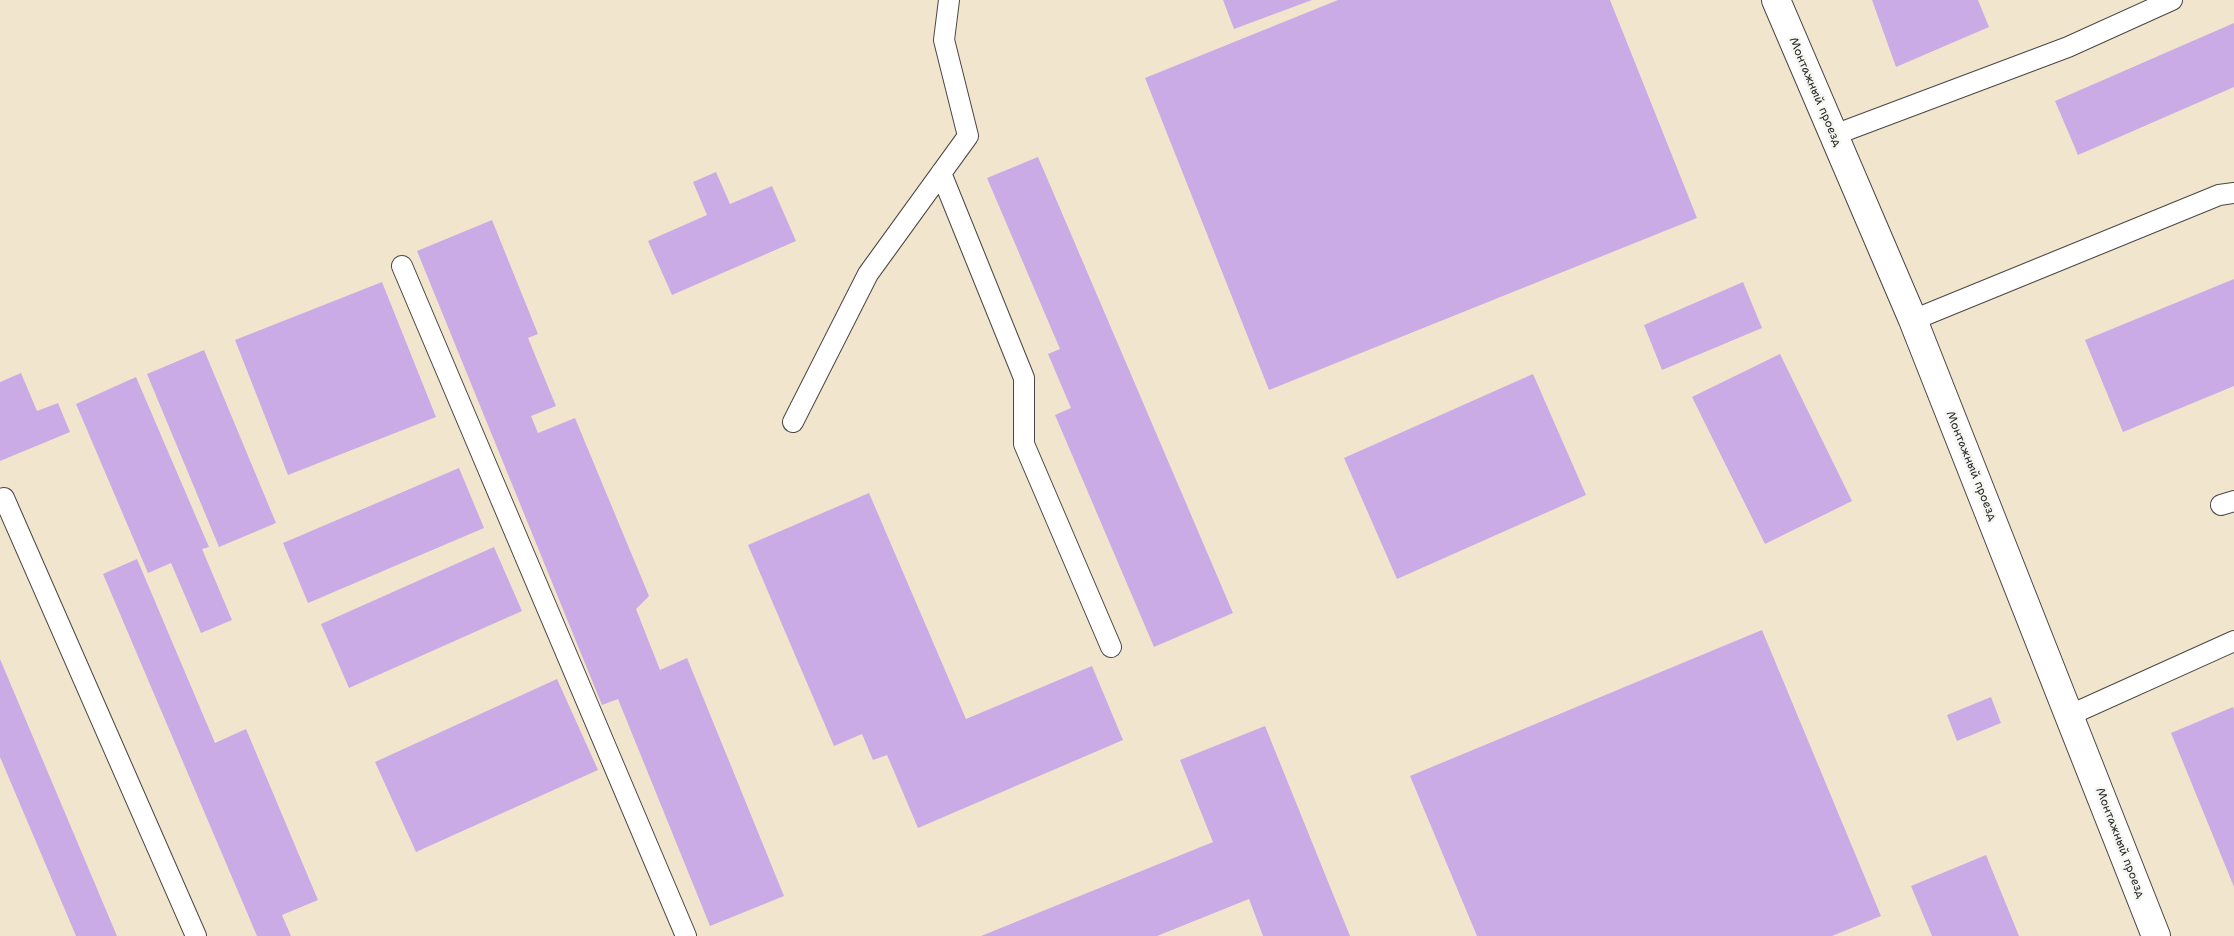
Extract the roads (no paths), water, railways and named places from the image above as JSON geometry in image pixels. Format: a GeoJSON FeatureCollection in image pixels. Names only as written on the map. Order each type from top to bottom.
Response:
{"type":"FeatureCollection","features":[{"type":"Feature","properties":{"kind":"street","name":"Монтажный проезд"},"geometry":{"type":"LineString","coordinates":[[1776,0],[1913,320],[2156,936]]}},
{"type":"Feature","properties":{"kind":"lane"},"geometry":{"type":"LineString","coordinates":[[793,422],[868,274],[968,136],[944,40],[948,0]]}},
{"type":"Feature","properties":{"kind":"lane"},"geometry":{"type":"LineString","coordinates":[[1834,134],[2068,47],[2172,0]]}},
{"type":"Feature","properties":{"kind":"lane"},"geometry":{"type":"LineString","coordinates":[[941,173],[1024,378],[1024,444],[1111,647]]}},
{"type":"Feature","properties":{"kind":"lane"},"geometry":{"type":"LineString","coordinates":[[1913,320],[2219,195],[2234,193]]}},
{"type":"Feature","properties":{"kind":"lane"},"geometry":{"type":"LineString","coordinates":[[402,266],[686,936]]}},
{"type":"Feature","properties":{"kind":"lane"},"geometry":{"type":"LineString","coordinates":[[0,500],[4,498],[196,936]]}},
{"type":"Feature","properties":{"kind":"lane"},"geometry":{"type":"LineString","coordinates":[[2070,715],[2234,640]]}}]}
